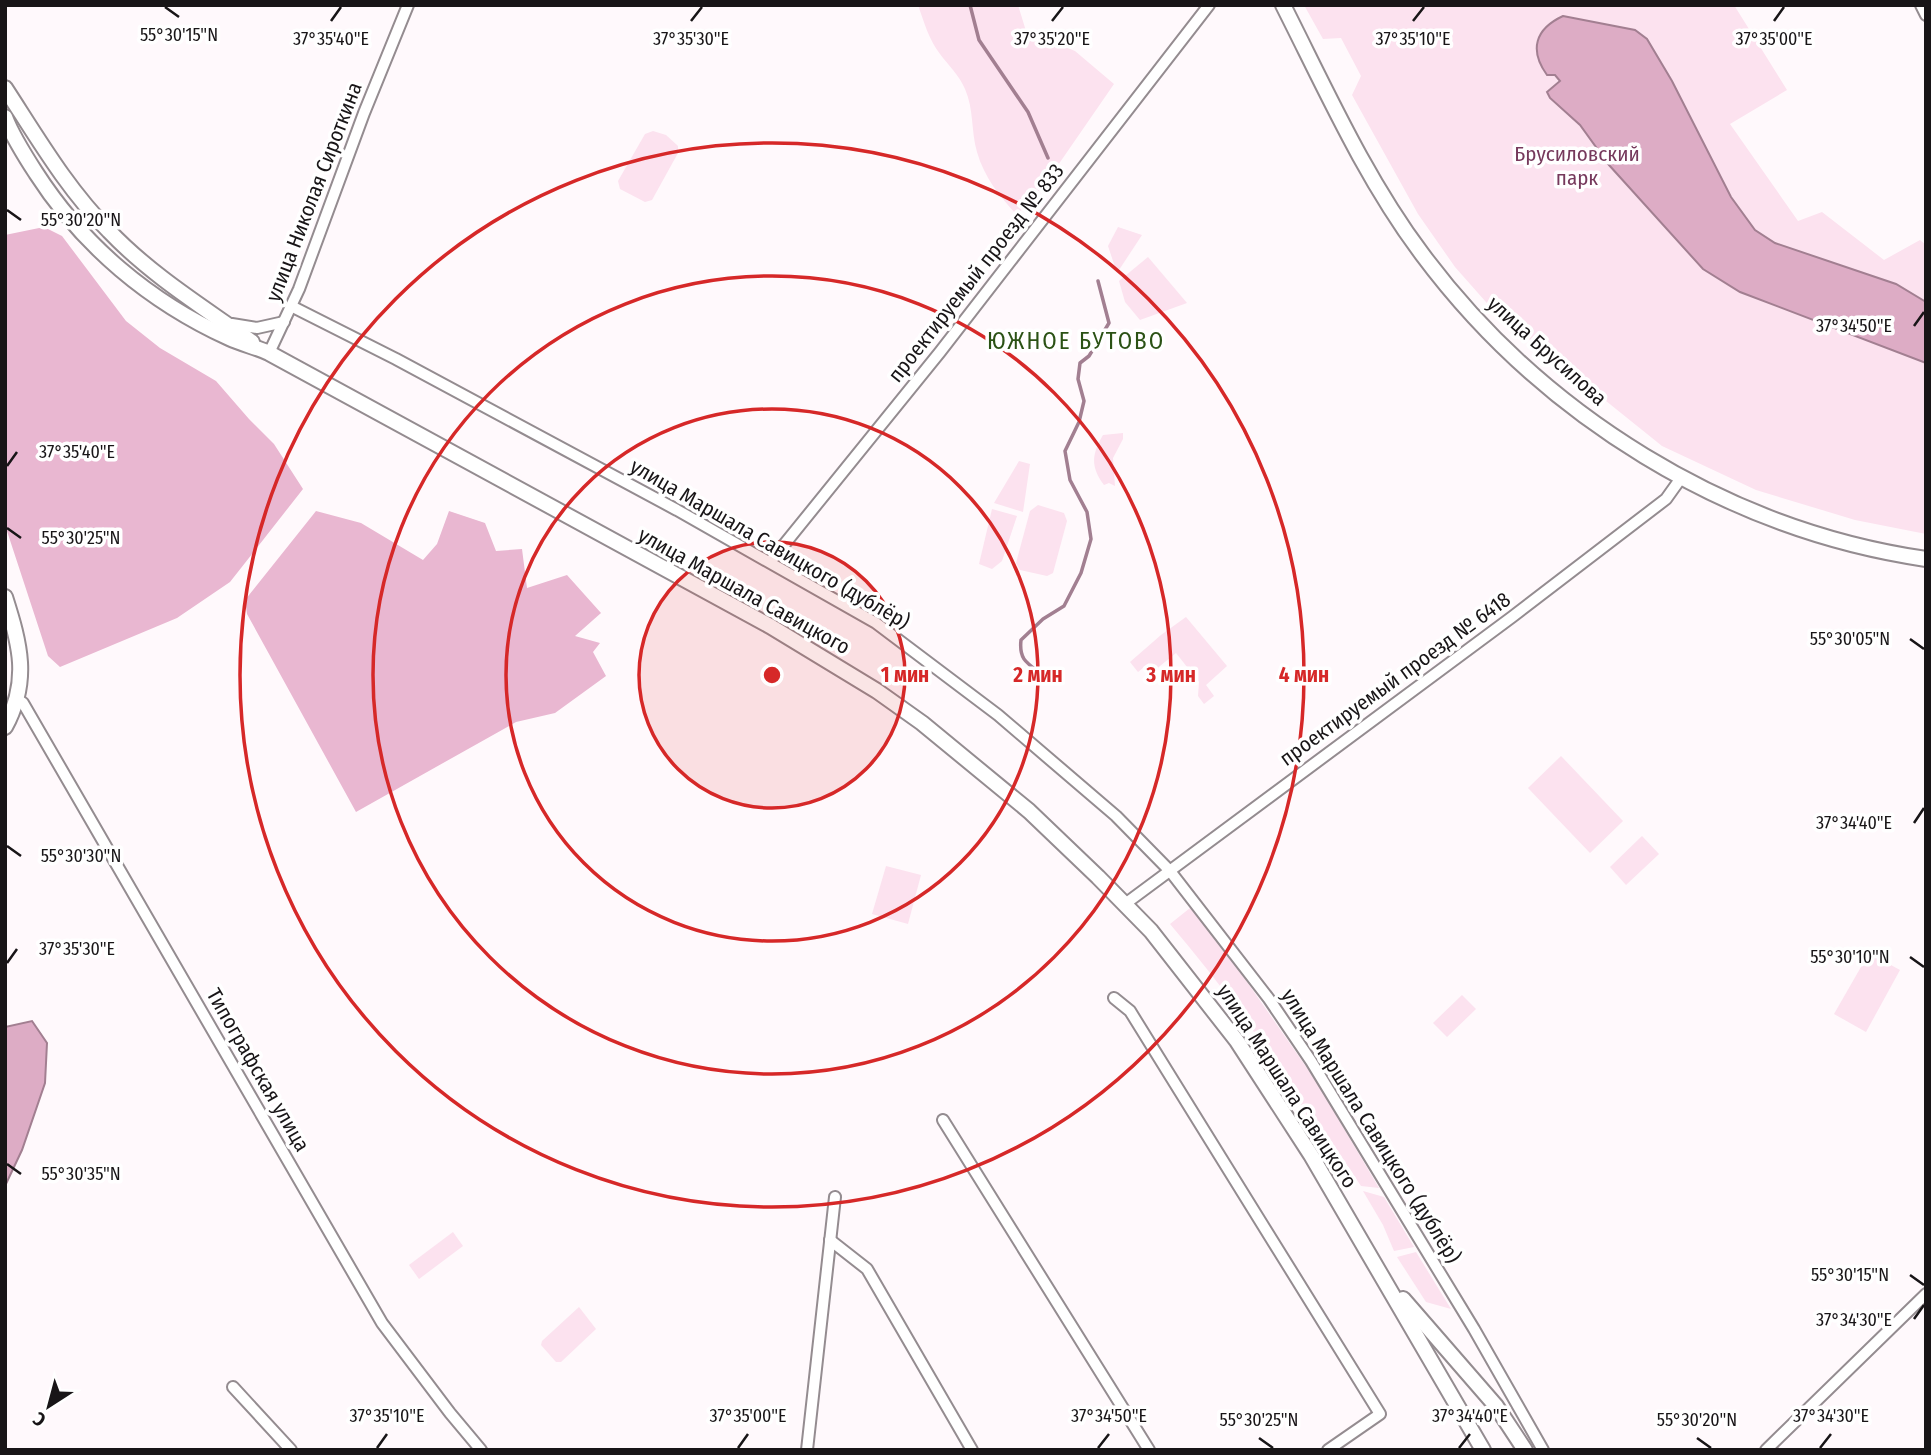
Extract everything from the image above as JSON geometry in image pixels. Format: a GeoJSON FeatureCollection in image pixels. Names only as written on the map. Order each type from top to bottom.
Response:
{"type":"FeatureCollection","features":[{"type":"Feature","properties":{"kind":"street","name":"улица Николая Сироткина"},"geometry":{"type":"LineString","coordinates":[[267,352],[291,306],[408,5]]}},
{"type":"Feature","properties":{"kind":"street","name":"проектируемый проезд № 833"},"geometry":{"type":"LineString","coordinates":[[770,562],[940,352],[1209,5]]}},
{"type":"Feature","properties":{"kind":"street","name":"улица Брусилова"},"geometry":{"type":"LineString","coordinates":[[1283,5],[1365,165],[1416,246],[1489,331],[1561,397],[1627,446],[1681,478],[1814,533],[1890,553],[1926,559]]}},
{"type":"Feature","properties":{"kind":"street"},"geometry":{"type":"LineString","coordinates":[[1921,5],[1926,15]]}},
{"type":"Feature","properties":{"kind":"street"},"geometry":{"type":"LineString","coordinates":[[5,88],[58,169],[109,231],[175,289],[267,352]]}},
{"type":"Feature","properties":{"kind":"street"},"geometry":{"type":"LineString","coordinates":[[6,120],[25,118]]}},
{"type":"Feature","properties":{"kind":"street","name":"улица Маршала Савицкого"},"geometry":{"type":"LineString","coordinates":[[6,120],[27,160],[61,209],[111,263],[167,304],[228,338],[267,352],[769,626],[877,691],[922,723],[1038,820],[1125,904],[1189,977],[1237,1041],[1311,1154],[1483,1450]]}},
{"type":"Feature","properties":{"kind":"street","name":"улица Маршала Савицкого (дублёр)"},"geometry":{"type":"LineString","coordinates":[[291,306],[396,359],[770,562],[876,623],[998,715],[1123,822],[1170,871],[1269,999],[1311,1061],[1474,1329],[1543,1450]]}},
{"type":"Feature","properties":{"kind":"street"},"geometry":{"type":"LineString","coordinates":[[224,322],[257,328],[284,322]]}},
{"type":"Feature","properties":{"kind":"street","name":"проектируемый проезд № 6418"},"geometry":{"type":"LineString","coordinates":[[1125,904],[1512,617],[1666,499],[1681,478]]}},
{"type":"Feature","properties":{"kind":"street"},"geometry":{"type":"LineString","coordinates":[[5,597],[20,655],[17,699],[5,727]]}},
{"type":"Feature","properties":{"kind":"street","name":"Типографская улица"},"geometry":{"type":"LineString","coordinates":[[17,699],[23,703],[99,831],[382,1323],[481,1450]]}},
{"type":"Feature","properties":{"kind":"street"},"geometry":{"type":"LineString","coordinates":[[1114,998],[1130,1012],[1380,1414],[1328,1450]]}},
{"type":"Feature","properties":{"kind":"street"},"geometry":{"type":"LineString","coordinates":[[943,1120],[1149,1450]]}},
{"type":"Feature","properties":{"kind":"street"},"geometry":{"type":"LineString","coordinates":[[807,1450],[835,1197]]}},
{"type":"Feature","properties":{"kind":"street"},"geometry":{"type":"LineString","coordinates":[[830,1240],[867,1269],[972,1450]]}},
{"type":"Feature","properties":{"kind":"street"},"geometry":{"type":"LineString","coordinates":[[1381,1275],[1496,1406],[1524,1447]]}},
{"type":"Feature","properties":{"kind":"street"},"geometry":{"type":"LineString","coordinates":[[1766,1450],[1926,1294]]}},
{"type":"Feature","properties":{"kind":"street"},"geometry":{"type":"LineString","coordinates":[[233,1387],[291,1450]]}},
{"type":"Feature","properties":{"kind":"green space"},"geometry":{"type":"Polygon","coordinates":[[[918,5],[1018,5],[1026,31],[1075,51],[1114,84],[1045,184],[1017,215],[984,170],[975,144],[970,104],[965,89],[933,43],[918,5]]]}},
{"type":"Feature","properties":{"kind":"green space","name":"Брусиловский парк"},"geometry":{"type":"Polygon","coordinates":[[[1304,5],[1734,5],[1787,90],[1730,124],[1798,221],[1822,212],[1884,260],[1920,240],[1926,245],[1926,534],[1855,520],[1756,490],[1662,446],[1493,310],[1455,267],[1418,214],[1352,95],[1361,76],[1341,38],[1323,39],[1304,5]]]}},
{"type":"Feature","properties":{"kind":"green space"},"geometry":{"type":"Polygon","coordinates":[[[653,131],[666,135],[678,146],[678,153],[652,200],[645,202],[620,189],[618,181],[645,134],[653,131]]]}},
{"type":"Feature","properties":{"kind":"green space"},"geometry":{"type":"Polygon","coordinates":[[[1118,227],[1142,235],[1117,273],[1108,246],[1118,227]]]}},
{"type":"Feature","properties":{"kind":"green space"},"geometry":{"type":"Polygon","coordinates":[[[1148,257],[1187,303],[1140,320],[1125,302],[1119,281],[1148,257]]]}},
{"type":"Feature","properties":{"kind":"green space"},"geometry":{"type":"Polygon","coordinates":[[[1123,433],[1123,439],[1113,458],[1115,486],[1109,483],[1104,485],[1096,472],[1094,460],[1097,448],[1103,435],[1123,433]]]}},
{"type":"Feature","properties":{"kind":"green space"},"geometry":{"type":"Polygon","coordinates":[[[1019,461],[1030,464],[1023,512],[994,503],[1019,461]]]}},
{"type":"Feature","properties":{"kind":"green space"},"geometry":{"type":"Polygon","coordinates":[[[1038,505],[1064,513],[1067,521],[1053,573],[1047,576],[1020,570],[1016,563],[1030,511],[1038,505]]]}},
{"type":"Feature","properties":{"kind":"green space"},"geometry":{"type":"Polygon","coordinates":[[[992,509],[1017,516],[1002,561],[992,569],[979,564],[992,509]]]}},
{"type":"Feature","properties":{"kind":"green space"},"geometry":{"type":"Polygon","coordinates":[[[1186,617],[1227,666],[1206,685],[1214,696],[1204,704],[1198,696],[1199,682],[1176,653],[1155,670],[1149,663],[1138,672],[1130,662],[1186,617]]]}},
{"type":"Feature","properties":{"kind":"green space"},"geometry":{"type":"Polygon","coordinates":[[[1561,756],[1623,821],[1590,853],[1528,788],[1561,756]]]}},
{"type":"Feature","properties":{"kind":"green space"},"geometry":{"type":"Polygon","coordinates":[[[1642,836],[1659,854],[1626,885],[1610,867],[1642,836]]]}},
{"type":"Feature","properties":{"kind":"green space"},"geometry":{"type":"Polygon","coordinates":[[[886,866],[921,875],[908,924],[872,914],[886,866]]]}},
{"type":"Feature","properties":{"kind":"green space"},"geometry":{"type":"Polygon","coordinates":[[[1190,908],[1229,956],[1316,1081],[1379,1188],[1361,1186],[1341,1156],[1334,1154],[1324,1145],[1259,1038],[1170,924],[1190,908]]]}},
{"type":"Feature","properties":{"kind":"green space"},"geometry":{"type":"Polygon","coordinates":[[[1869,953],[1900,970],[1866,1032],[1834,1014],[1869,953]]]}},
{"type":"Feature","properties":{"kind":"green space"},"geometry":{"type":"Polygon","coordinates":[[[1462,995],[1476,1009],[1447,1037],[1433,1023],[1462,995]]]}},
{"type":"Feature","properties":{"kind":"green space"},"geometry":{"type":"Polygon","coordinates":[[[1363,1191],[1384,1197],[1414,1247],[1394,1251],[1383,1225],[1363,1191]]]}},
{"type":"Feature","properties":{"kind":"green space"},"geometry":{"type":"Polygon","coordinates":[[[453,1232],[463,1246],[419,1279],[409,1265],[453,1232]]]}},
{"type":"Feature","properties":{"kind":"green space"},"geometry":{"type":"Polygon","coordinates":[[[1416,1252],[1451,1309],[1426,1302],[1397,1257],[1416,1252]]]}},
{"type":"Feature","properties":{"kind":"green space"},"geometry":{"type":"Polygon","coordinates":[[[579,1307],[596,1329],[561,1362],[556,1362],[541,1345],[542,1341],[579,1307]]]}},
{"type":"Feature","properties":{"kind":"shaded area"},"geometry":{"type":"Polygon","coordinates":[[[1563,16],[1635,30],[1647,39],[1672,81],[1731,197],[1755,230],[1775,243],[1896,284],[1926,302],[1926,363],[1740,292],[1703,269],[1609,165],[1580,125],[1550,98],[1547,92],[1560,81],[1555,75],[1547,75],[1541,66],[1538,41],[1546,27],[1563,16]]]}},
{"type":"Feature","properties":{"kind":"shaded area"},"geometry":{"type":"Polygon","coordinates":[[[44,227],[62,236],[126,321],[160,348],[216,381],[274,444],[303,489],[230,582],[177,618],[60,667],[48,656],[5,525],[5,235],[44,227]]]}},
{"type":"Feature","properties":{"kind":"shaded area"},"geometry":{"type":"Polygon","coordinates":[[[316,511],[361,523],[423,560],[437,544],[449,511],[485,523],[496,551],[522,549],[527,588],[567,575],[601,613],[575,636],[600,643],[593,652],[606,676],[555,713],[516,722],[356,812],[247,614],[245,600],[316,511]]]}},
{"type":"Feature","properties":{"kind":"shaded area"},"geometry":{"type":"Polygon","coordinates":[[[32,1021],[47,1043],[45,1083],[22,1150],[5,1186],[5,1027],[32,1021]]]}},
{"type":"Feature","properties":{"kind":"waterway"},"geometry":{"type":"LineString","coordinates":[[970,5],[979,40],[1028,112],[1048,158]]}},
{"type":"Feature","properties":{"kind":"waterway"},"geometry":{"type":"LineString","coordinates":[[1040,673],[1024,659],[1021,640],[1043,619],[1064,606],[1081,573],[1091,539],[1087,512],[1070,480],[1065,451],[1079,422],[1084,401],[1078,379],[1080,363],[1089,356],[1109,323],[1098,281]]}},
{"type":"Feature","properties":{"kind":"district","name":"ЮЖНОЕ БУТОВО"},"geometry":{"type":"Point","coordinates":[1076,341]}}]}
